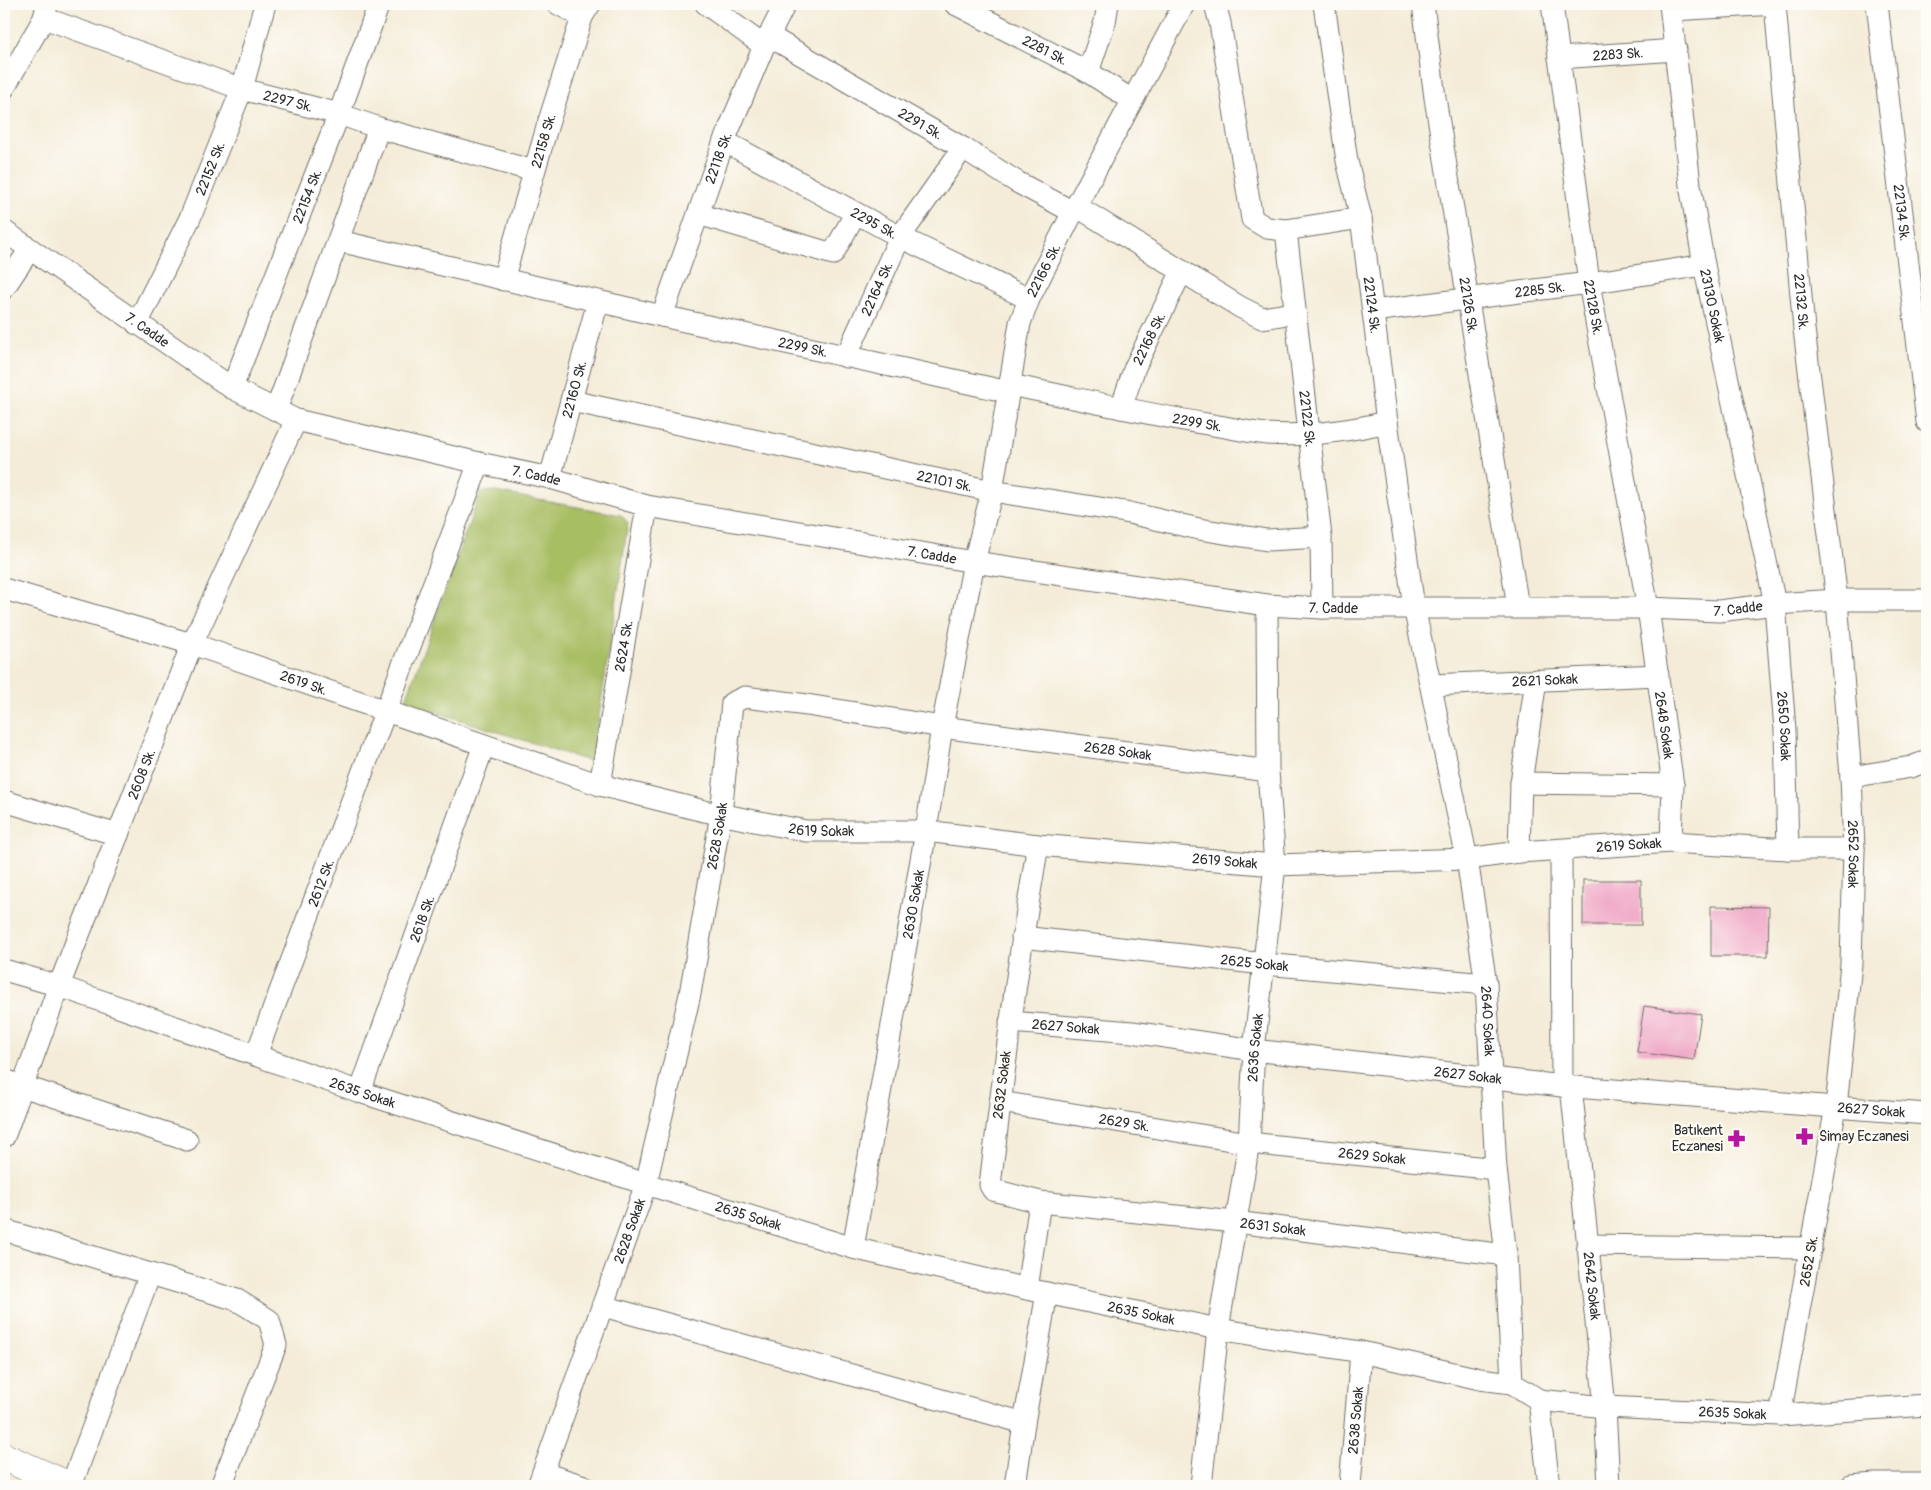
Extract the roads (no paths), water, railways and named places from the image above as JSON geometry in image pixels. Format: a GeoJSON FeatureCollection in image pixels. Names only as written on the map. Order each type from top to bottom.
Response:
{"type":"FeatureCollection","features":[{"type":"Feature","properties":{"kind":"main road"},"geometry":{"type":"LineString","coordinates":[[4,1457],[71,1486]]}},
{"type":"Feature","properties":{"kind":"street","name":"22152 Sk."},"geometry":{"type":"LineString","coordinates":[[138,324],[190,218],[242,89],[265,4]]}},
{"type":"Feature","properties":{"kind":"street","name":"22154 Sk."},"geometry":{"type":"LineString","coordinates":[[232,388],[380,4]]}},
{"type":"Feature","properties":{"kind":"street"},"geometry":{"type":"LineString","coordinates":[[558,4],[586,10]]}},
{"type":"Feature","properties":{"kind":"street","name":"2291 Sk."},"geometry":{"type":"LineString","coordinates":[[706,4],[767,41],[963,148],[1017,182],[1074,209],[1182,271],[1240,307],[1262,318],[1294,312]]}},
{"type":"Feature","properties":{"kind":"street","name":"22118 Sk."},"geometry":{"type":"LineString","coordinates":[[662,316],[724,141],[785,4]]}},
{"type":"Feature","properties":{"kind":"street","name":"2281 Sk."},"geometry":{"type":"LineString","coordinates":[[955,4],[1088,72],[1132,100]]}},
{"type":"Feature","properties":{"kind":"street"},"geometry":{"type":"LineString","coordinates":[[1088,72],[1105,22],[1108,4]]}},
{"type":"Feature","properties":{"kind":"street","name":"22166 Sk."},"geometry":{"type":"LineString","coordinates":[[974,562],[992,492],[1020,323],[1029,299],[1074,209],[1184,4]]}},
{"type":"Feature","properties":{"kind":"street"},"geometry":{"type":"LineString","coordinates":[[1215,4],[1220,23],[1252,220],[1267,228],[1286,230],[1361,218]]}},
{"type":"Feature","properties":{"kind":"street","name":"22124 Sk."},"geometry":{"type":"LineString","coordinates":[[1324,4],[1347,161],[1361,218],[1387,422],[1414,607]]}},
{"type":"Feature","properties":{"kind":"street","name":"22126 Sk."},"geometry":{"type":"LineString","coordinates":[[1423,4],[1436,98],[1518,607]]}},
{"type":"Feature","properties":{"kind":"street","name":"22128 Sk."},"geometry":{"type":"LineString","coordinates":[[1552,4],[1589,283],[1648,608]]}},
{"type":"Feature","properties":{"kind":"street"},"geometry":{"type":"LineString","coordinates":[[1671,7],[1775,4]]}},
{"type":"Feature","properties":{"kind":"street","name":"22132 Sk."},"geometry":{"type":"LineString","coordinates":[[1775,4],[1804,329],[1836,600]]}},
{"type":"Feature","properties":{"kind":"street","name":"22134 Sk."},"geometry":{"type":"LineString","coordinates":[[1877,4],[1927,422]]}},
{"type":"Feature","properties":{"kind":"street","name":"23130 Sokak"},"geometry":{"type":"LineString","coordinates":[[1671,7],[1690,185],[1704,265],[1775,604]]}},
{"type":"Feature","properties":{"kind":"street","name":"22158 Sk."},"geometry":{"type":"LineString","coordinates":[[504,280],[534,171],[586,10]]}},
{"type":"Feature","properties":{"kind":"street","name":"2297 Sk."},"geometry":{"type":"LineString","coordinates":[[46,11],[242,89],[338,114],[379,128],[534,171]]}},
{"type":"Feature","properties":{"kind":"street"},"geometry":{"type":"LineString","coordinates":[[4,88],[46,11]]}},
{"type":"Feature","properties":{"kind":"street","name":"2283 Sk."},"geometry":{"type":"LineString","coordinates":[[1559,58],[1676,50]]}},
{"type":"Feature","properties":{"kind":"street"},"geometry":{"type":"LineString","coordinates":[[276,410],[379,128]]}},
{"type":"Feature","properties":{"kind":"street","name":"2295 Sk."},"geometry":{"type":"LineString","coordinates":[[724,141],[855,214],[1029,299]]}},
{"type":"Feature","properties":{"kind":"street","name":"22164 Sk."},"geometry":{"type":"LineString","coordinates":[[846,357],[900,237],[963,148]]}},
{"type":"Feature","properties":{"kind":"street"},"geometry":{"type":"LineString","coordinates":[[698,214],[833,254],[855,214]]}},
{"type":"Feature","properties":{"kind":"street","name":"22122 Sk."},"geometry":{"type":"LineString","coordinates":[[1286,230],[1321,537],[1322,608]]}},
{"type":"Feature","properties":{"kind":"street","name":"7. Cadde"},"geometry":{"type":"LineString","coordinates":[[4,231],[232,388],[296,420],[550,478],[647,506],[974,562],[1267,605],[1322,608],[1518,607],[1648,608],[1720,611],[1775,604],[1836,600],[1927,600]]}},
{"type":"Feature","properties":{"kind":"street","name":"2299 Sk."},"geometry":{"type":"LineString","coordinates":[[339,241],[846,357],[1121,408],[1143,414],[1266,434],[1309,434],[1358,429],[1387,422]]}},
{"type":"Feature","properties":{"kind":"street"},"geometry":{"type":"LineString","coordinates":[[4,288],[30,249]]}},
{"type":"Feature","properties":{"kind":"street","name":"2285 Sk."},"geometry":{"type":"LineString","coordinates":[[1373,311],[1589,283],[1704,265]]}},
{"type":"Feature","properties":{"kind":"street","name":"22168 Sk."},"geometry":{"type":"LineString","coordinates":[[1121,408],[1135,367],[1182,271]]}},
{"type":"Feature","properties":{"kind":"street","name":"22160 Sk."},"geometry":{"type":"LineString","coordinates":[[550,478],[598,301]]}},
{"type":"Feature","properties":{"kind":"street","name":"22101 Sk."},"geometry":{"type":"LineString","coordinates":[[571,401],[992,492],[1125,512],[1199,529],[1267,540],[1321,537]]}},
{"type":"Feature","properties":{"kind":"street","name":"2608 Sk."},"geometry":{"type":"LineString","coordinates":[[4,1137],[13,1083],[59,986],[192,644],[296,420]]}},
{"type":"Feature","properties":{"kind":"street","name":"2612 Sk."},"geometry":{"type":"LineString","coordinates":[[256,1055],[479,463]]}},
{"type":"Feature","properties":{"kind":"street","name":"2624 Sk."},"geometry":{"type":"LineString","coordinates":[[600,785],[647,506]]}},
{"type":"Feature","properties":{"kind":"street","name":"2630 Sokak"},"geometry":{"type":"LineString","coordinates":[[853,1248],[926,831],[942,727],[974,562]]}},
{"type":"Feature","properties":{"kind":"street","name":"2619 Sk."},"geometry":{"type":"LineString","coordinates":[[4,589],[192,644],[600,785]]}},
{"type":"Feature","properties":{"kind":"street","name":"2652 Sokak"},"geometry":{"type":"LineString","coordinates":[[1836,600],[1851,777],[1854,849],[1851,964],[1836,1107]]}},
{"type":"Feature","properties":{"kind":"street","name":"2650 Sokak"},"geometry":{"type":"LineString","coordinates":[[1775,604],[1785,730],[1788,849]]}},
{"type":"Feature","properties":{"kind":"street","name":"2636 Sokak"},"geometry":{"type":"LineString","coordinates":[[1201,1486],[1218,1329],[1249,1143],[1254,1050],[1275,865],[1268,770],[1267,605]]}},
{"type":"Feature","properties":{"kind":"street","name":"2640 Sokak"},"geometry":{"type":"LineString","coordinates":[[1414,607],[1467,859],[1486,984],[1496,1169],[1506,1255],[1512,1383]]}},
{"type":"Feature","properties":{"kind":"street","name":"2648 Sokak"},"geometry":{"type":"LineString","coordinates":[[1648,608],[1673,785],[1671,842]]}},
{"type":"Feature","properties":{"kind":"street","name":"2621 Sokak"},"geometry":{"type":"LineString","coordinates":[[1431,685],[1658,675]]}},
{"type":"Feature","properties":{"kind":"street"},"geometry":{"type":"LineString","coordinates":[[1519,852],[1521,783],[1536,680]]}},
{"type":"Feature","properties":{"kind":"street","name":"2628 Sokak"},"geometry":{"type":"LineString","coordinates":[[541,1480],[646,1184],[690,994],[721,814],[732,703],[744,698],[807,705],[942,727],[1268,770]]}},
{"type":"Feature","properties":{"kind":"street","name":"2618 Sk."},"geometry":{"type":"LineString","coordinates":[[360,1092],[484,745]]}},
{"type":"Feature","properties":{"kind":"street"},"geometry":{"type":"LineString","coordinates":[[1851,777],[1912,767],[1927,761]]}},
{"type":"Feature","properties":{"kind":"street"},"geometry":{"type":"LineString","coordinates":[[1521,783],[1673,785]]}},
{"type":"Feature","properties":{"kind":"street","name":"2619 Sokak"},"geometry":{"type":"LineString","coordinates":[[600,785],[721,814],[806,831],[926,831],[1038,845],[1275,865],[1467,859],[1519,852],[1671,842],[1788,849],[1854,849]]}},
{"type":"Feature","properties":{"kind":"street"},"geometry":{"type":"LineString","coordinates":[[4,801],[118,835]]}},
{"type":"Feature","properties":{"kind":"street","name":"2632 Sokak"},"geometry":{"type":"LineString","coordinates":[[1038,845],[1022,937],[990,1185],[993,1190],[1040,1202]]}},
{"type":"Feature","properties":{"kind":"street","name":"2642 Sokak"},"geometry":{"type":"LineString","coordinates":[[1561,850],[1567,1086],[1605,1407],[1609,1486]]}},
{"type":"Feature","properties":{"kind":"street","name":"2625 Sokak"},"geometry":{"type":"LineString","coordinates":[[1022,937],[1264,964],[1486,984]]}},
{"type":"Feature","properties":{"kind":"street","name":"2635 Sokak"},"geometry":{"type":"LineString","coordinates":[[4,970],[59,986],[360,1092],[853,1248],[1037,1291],[1218,1329],[1361,1352],[1480,1379],[1512,1383]]}},
{"type":"Feature","properties":{"kind":"street","name":"2627 Sokak"},"geometry":{"type":"LineString","coordinates":[[1010,1022],[1132,1032],[1254,1050],[1567,1086],[1927,1114]]}},
{"type":"Feature","properties":{"kind":"street"},"geometry":{"type":"LineString","coordinates":[[13,1083],[187,1140]]}},
{"type":"Feature","properties":{"kind":"street","name":"2629 Sk."},"geometry":{"type":"LineString","coordinates":[[1000,1102],[1249,1143]]}},
{"type":"Feature","properties":{"kind":"street","name":"2652 Sk."},"geometry":{"type":"LineString","coordinates":[[1780,1415],[1836,1107]]}},
{"type":"Feature","properties":{"kind":"street","name":"2629 Sokak"},"geometry":{"type":"LineString","coordinates":[[1249,1143],[1496,1169]]}},
{"type":"Feature","properties":{"kind":"street"},"geometry":{"type":"LineString","coordinates":[[1015,1486],[1024,1424],[1037,1291],[1040,1202]]}},
{"type":"Feature","properties":{"kind":"street","name":"2631 Sokak"},"geometry":{"type":"LineString","coordinates":[[1040,1202],[1235,1222],[1506,1255]]}},
{"type":"Feature","properties":{"kind":"street"},"geometry":{"type":"LineString","coordinates":[[4,1230],[237,1300],[269,1320],[276,1345],[221,1486]]}},
{"type":"Feature","properties":{"kind":"street"},"geometry":{"type":"LineString","coordinates":[[1587,1245],[1811,1248]]}},
{"type":"Feature","properties":{"kind":"street"},"geometry":{"type":"LineString","coordinates":[[71,1486],[150,1274]]}},
{"type":"Feature","properties":{"kind":"street"},"geometry":{"type":"LineString","coordinates":[[603,1306],[1024,1424]]}},
{"type":"Feature","properties":{"kind":"street","name":"2638 Sokak"},"geometry":{"type":"LineString","coordinates":[[1350,1486],[1361,1352]]}},
{"type":"Feature","properties":{"kind":"street"},"geometry":{"type":"LineString","coordinates":[[1512,1383],[1539,1400],[1549,1486]]}},
{"type":"Feature","properties":{"kind":"street","name":"2635 Sokak"},"geometry":{"type":"LineString","coordinates":[[1539,1400],[1605,1407],[1780,1415],[1927,1406]]}},
{"type":"Feature","properties":{"kind":"street"},"geometry":{"type":"LineString","coordinates":[[541,1480],[584,1486]]}},
{"type":"Feature","properties":{"kind":"street"},"geometry":{"type":"LineString","coordinates":[[1852,1486],[1927,1484]]}},
{"type":"Feature","properties":{"kind":"place","name":"Simay Eczanesi"},"geometry":{"type":"Point","coordinates":[1805,1136]}},
{"type":"Feature","properties":{"kind":"place","name":"Batıkent Eczanesi"},"geometry":{"type":"Point","coordinates":[1737,1138]}}]}
